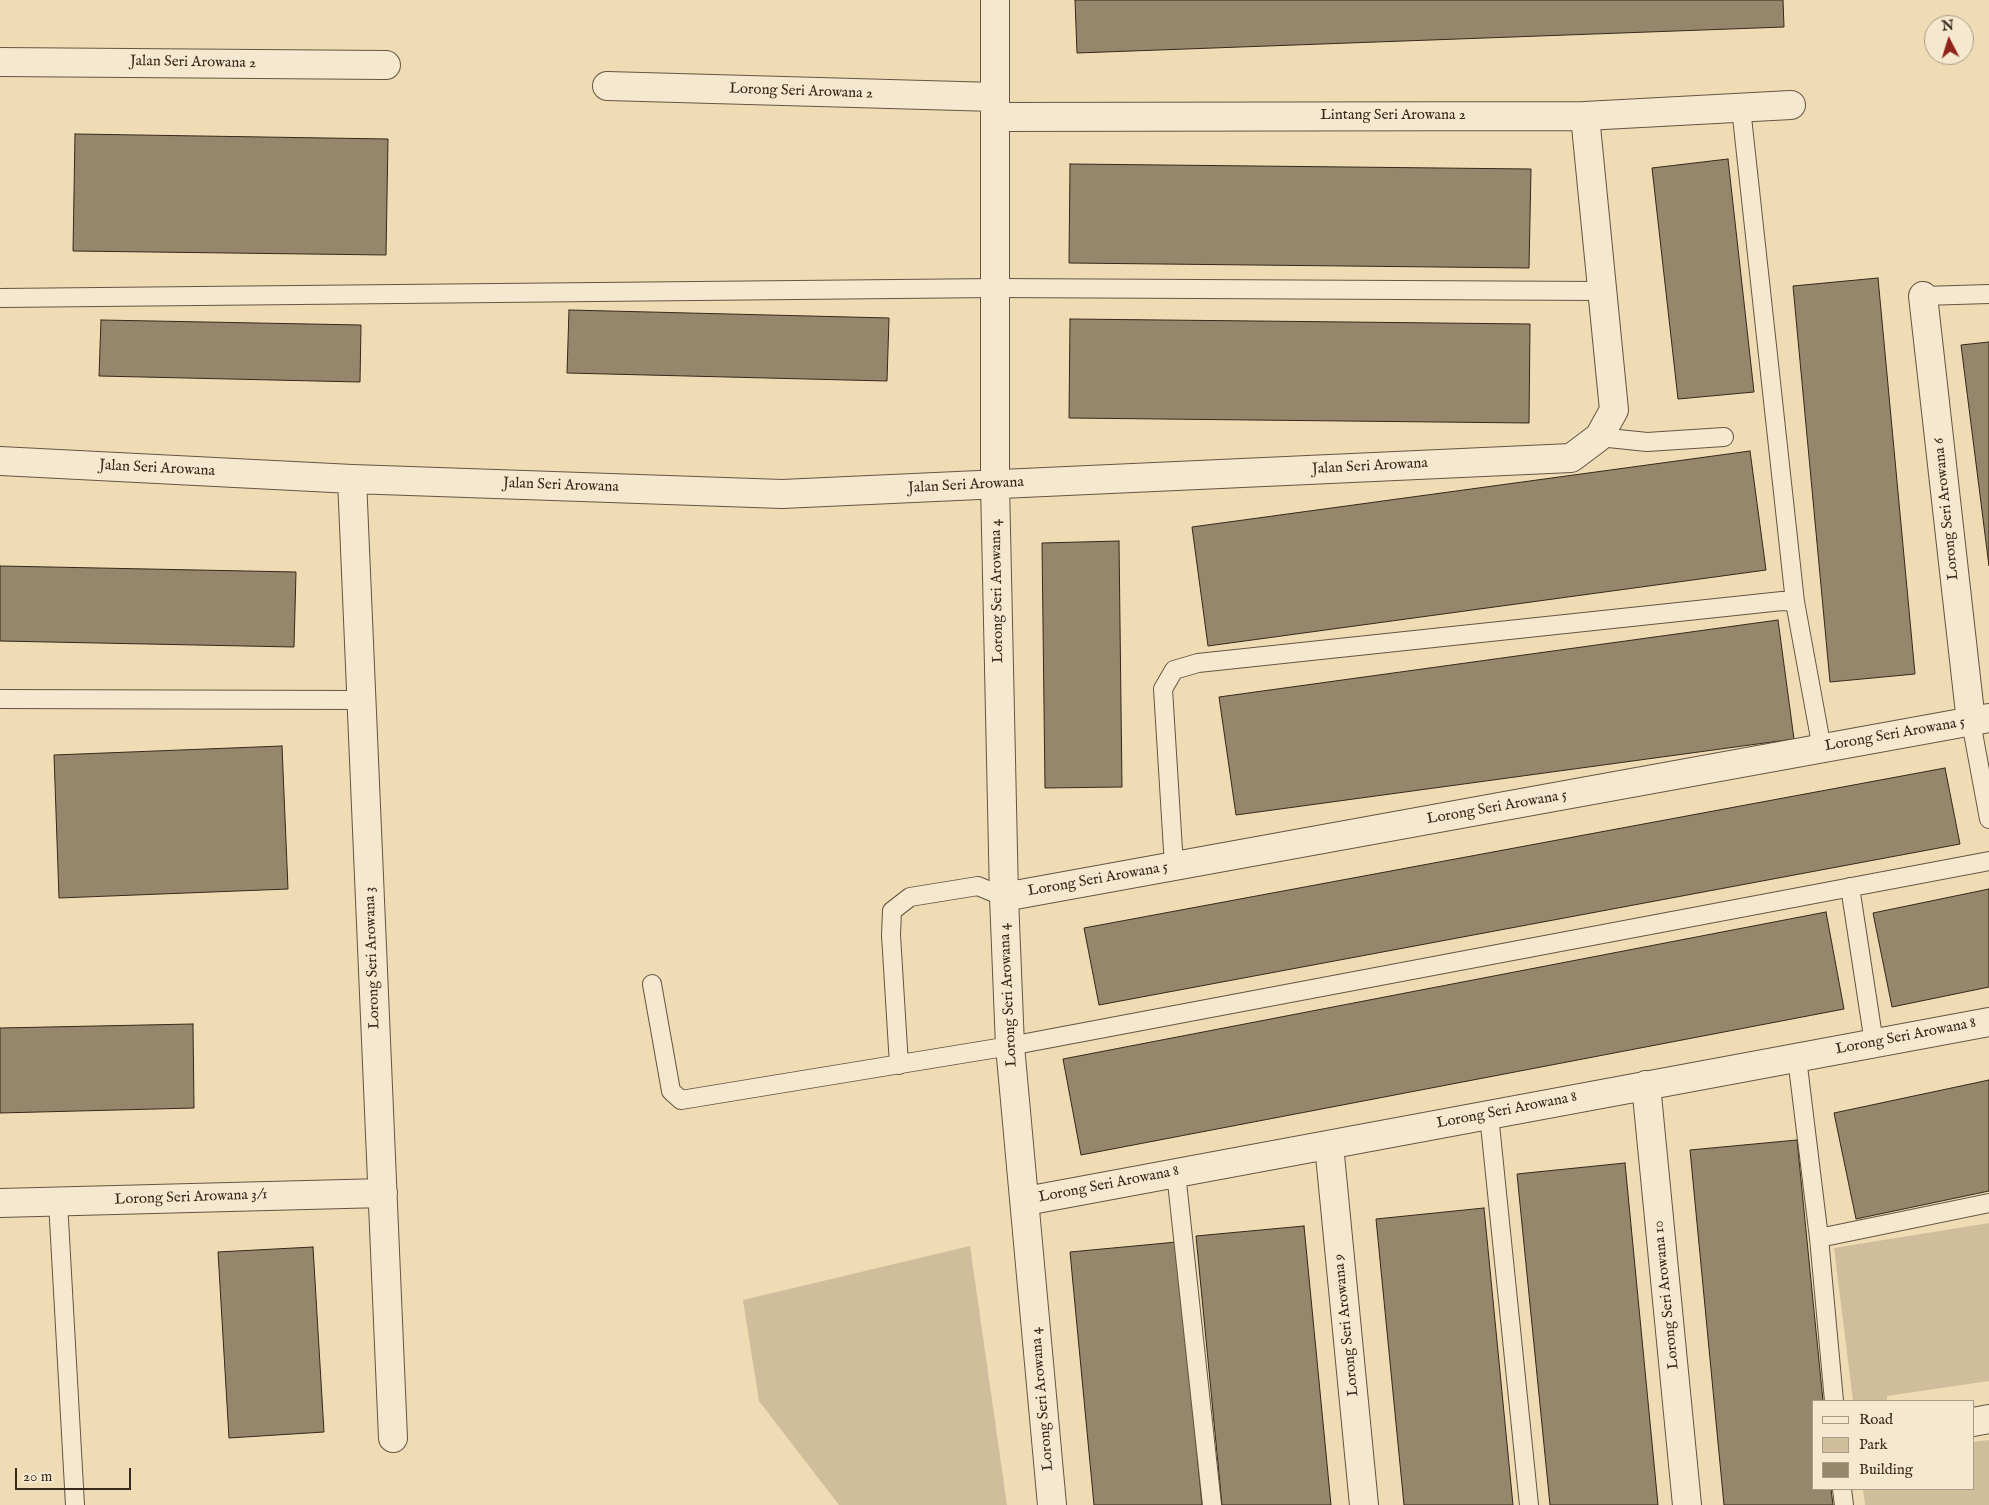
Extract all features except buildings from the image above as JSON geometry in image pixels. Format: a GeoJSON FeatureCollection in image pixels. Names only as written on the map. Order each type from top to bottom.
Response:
{"type":"FeatureCollection","features":[{"type":"Feature","properties":{"kind":"street","name":"Lorong Seri Arowana 4"},"geometry":{"type":"LineString","coordinates":[[995,0],[995,484],[1004,897],[1010,1046],[1026,1201],[1052,1505]]}},
{"type":"Feature","properties":{"kind":"street","name":"Jalan Seri Arowana 2"},"geometry":{"type":"LineString","coordinates":[[0,62],[386,65]]}},
{"type":"Feature","properties":{"kind":"street","name":"Lorong Seri Arowana 2"},"geometry":{"type":"LineString","coordinates":[[607,86],[995,107]]}},
{"type":"Feature","properties":{"kind":"street","name":"Lintang Seri Arowana 2"},"geometry":{"type":"LineString","coordinates":[[995,107],[1585,116],[1791,105]]}},
{"type":"Feature","properties":{"kind":"street","name":"Jalan Seri Arowana"},"geometry":{"type":"LineString","coordinates":[[0,462],[352,479],[782,494],[1571,458],[1599,437],[1614,410],[1585,116]]}},
{"type":"Feature","properties":{"kind":"street","name":"Lorong Seri Arowana 6"},"geometry":{"type":"LineString","coordinates":[[1923,296],[1980,720]]}},
{"type":"Feature","properties":{"kind":"street","name":"Lorong Seri Arowana 3"},"geometry":{"type":"LineString","coordinates":[[352,479],[393,1438]]}},
{"type":"Feature","properties":{"kind":"street","name":"Lorong Seri Arowana 5"},"geometry":{"type":"LineString","coordinates":[[1004,897],[1980,720]]}},
{"type":"Feature","properties":{"kind":"street","name":"Lorong Seri Arowana 8"},"geometry":{"type":"LineString","coordinates":[[1026,1201],[1989,1022]]}},
{"type":"Feature","properties":{"kind":"street","name":"Lorong Seri Arowana 10"},"geometry":{"type":"LineString","coordinates":[[1646,1086],[1687,1505]]}},
{"type":"Feature","properties":{"kind":"street","name":"Lorong Seri Arowana 9"},"geometry":{"type":"LineString","coordinates":[[1329,1145],[1364,1505]]}},
{"type":"Feature","properties":{"kind":"street","name":"Lorong Seri Arowana 3/1"},"geometry":{"type":"LineString","coordinates":[[0,1204],[383,1193]]}},
{"type":"Feature","properties":{"kind":"street"},"geometry":{"type":"LineString","coordinates":[[1974,1422],[1989,1419]]}},
{"type":"Feature","properties":{"kind":"lane"},"geometry":{"type":"LineString","coordinates":[[1741,108],[1795,602],[1822,749]]}},
{"type":"Feature","properties":{"kind":"lane"},"geometry":{"type":"LineString","coordinates":[[0,298],[995,288],[1602,291]]}},
{"type":"Feature","properties":{"kind":"lane"},"geometry":{"type":"LineString","coordinates":[[1923,296],[1989,294]]}},
{"type":"Feature","properties":{"kind":"lane"},"geometry":{"type":"LineString","coordinates":[[1599,437],[1647,442],[1724,437]]}},
{"type":"Feature","properties":{"kind":"lane"},"geometry":{"type":"LineString","coordinates":[[1174,866],[1163,689],[1174,670],[1208,662],[1782,600],[1795,602]]}},
{"type":"Feature","properties":{"kind":"lane"},"geometry":{"type":"LineString","coordinates":[[0,699],[362,700]]}},
{"type":"Feature","properties":{"kind":"lane"},"geometry":{"type":"LineString","coordinates":[[1980,720],[1989,819]]}},
{"type":"Feature","properties":{"kind":"lane"},"geometry":{"type":"LineString","coordinates":[[652,984],[671,1091],[681,1100],[1010,1046],[1989,861]]}},
{"type":"Feature","properties":{"kind":"lane"},"geometry":{"type":"LineString","coordinates":[[899,1065],[891,935],[892,911],[910,897],[978,886],[1004,897]]}},
{"type":"Feature","properties":{"kind":"lane"},"geometry":{"type":"LineString","coordinates":[[1850,887],[1874,1043]]}},
{"type":"Feature","properties":{"kind":"lane"},"geometry":{"type":"LineString","coordinates":[[1796,1058],[1819,1238],[1834,1400]]}},
{"type":"Feature","properties":{"kind":"lane"},"geometry":{"type":"LineString","coordinates":[[1489,1115],[1529,1505]]}},
{"type":"Feature","properties":{"kind":"lane"},"geometry":{"type":"LineString","coordinates":[[1176,1173],[1212,1505]]}},
{"type":"Feature","properties":{"kind":"lane"},"geometry":{"type":"LineString","coordinates":[[58,1202],[75,1505]]}},
{"type":"Feature","properties":{"kind":"lane"},"geometry":{"type":"LineString","coordinates":[[1819,1238],[1989,1203]]}},
{"type":"Feature","properties":{"kind":"lane"},"geometry":{"type":"LineString","coordinates":[[1842,1490],[1844,1505]]}},
{"type":"Feature","properties":{"kind":"green space"},"geometry":{"type":"Polygon","coordinates":[[[1989,1223],[1989,1381],[1887,1396],[1887,1400],[1853,1400],[1834,1248],[1989,1223]]]}},
{"type":"Feature","properties":{"kind":"green space"},"geometry":{"type":"Polygon","coordinates":[[[970,1246],[1007,1505],[839,1505],[759,1401],[743,1300],[970,1246]]]}},
{"type":"Feature","properties":{"kind":"green space"},"geometry":{"type":"Polygon","coordinates":[[[1989,1440],[1989,1505],[1865,1505],[1863,1490],[1974,1490],[1974,1442],[1989,1440]]]}}]}
